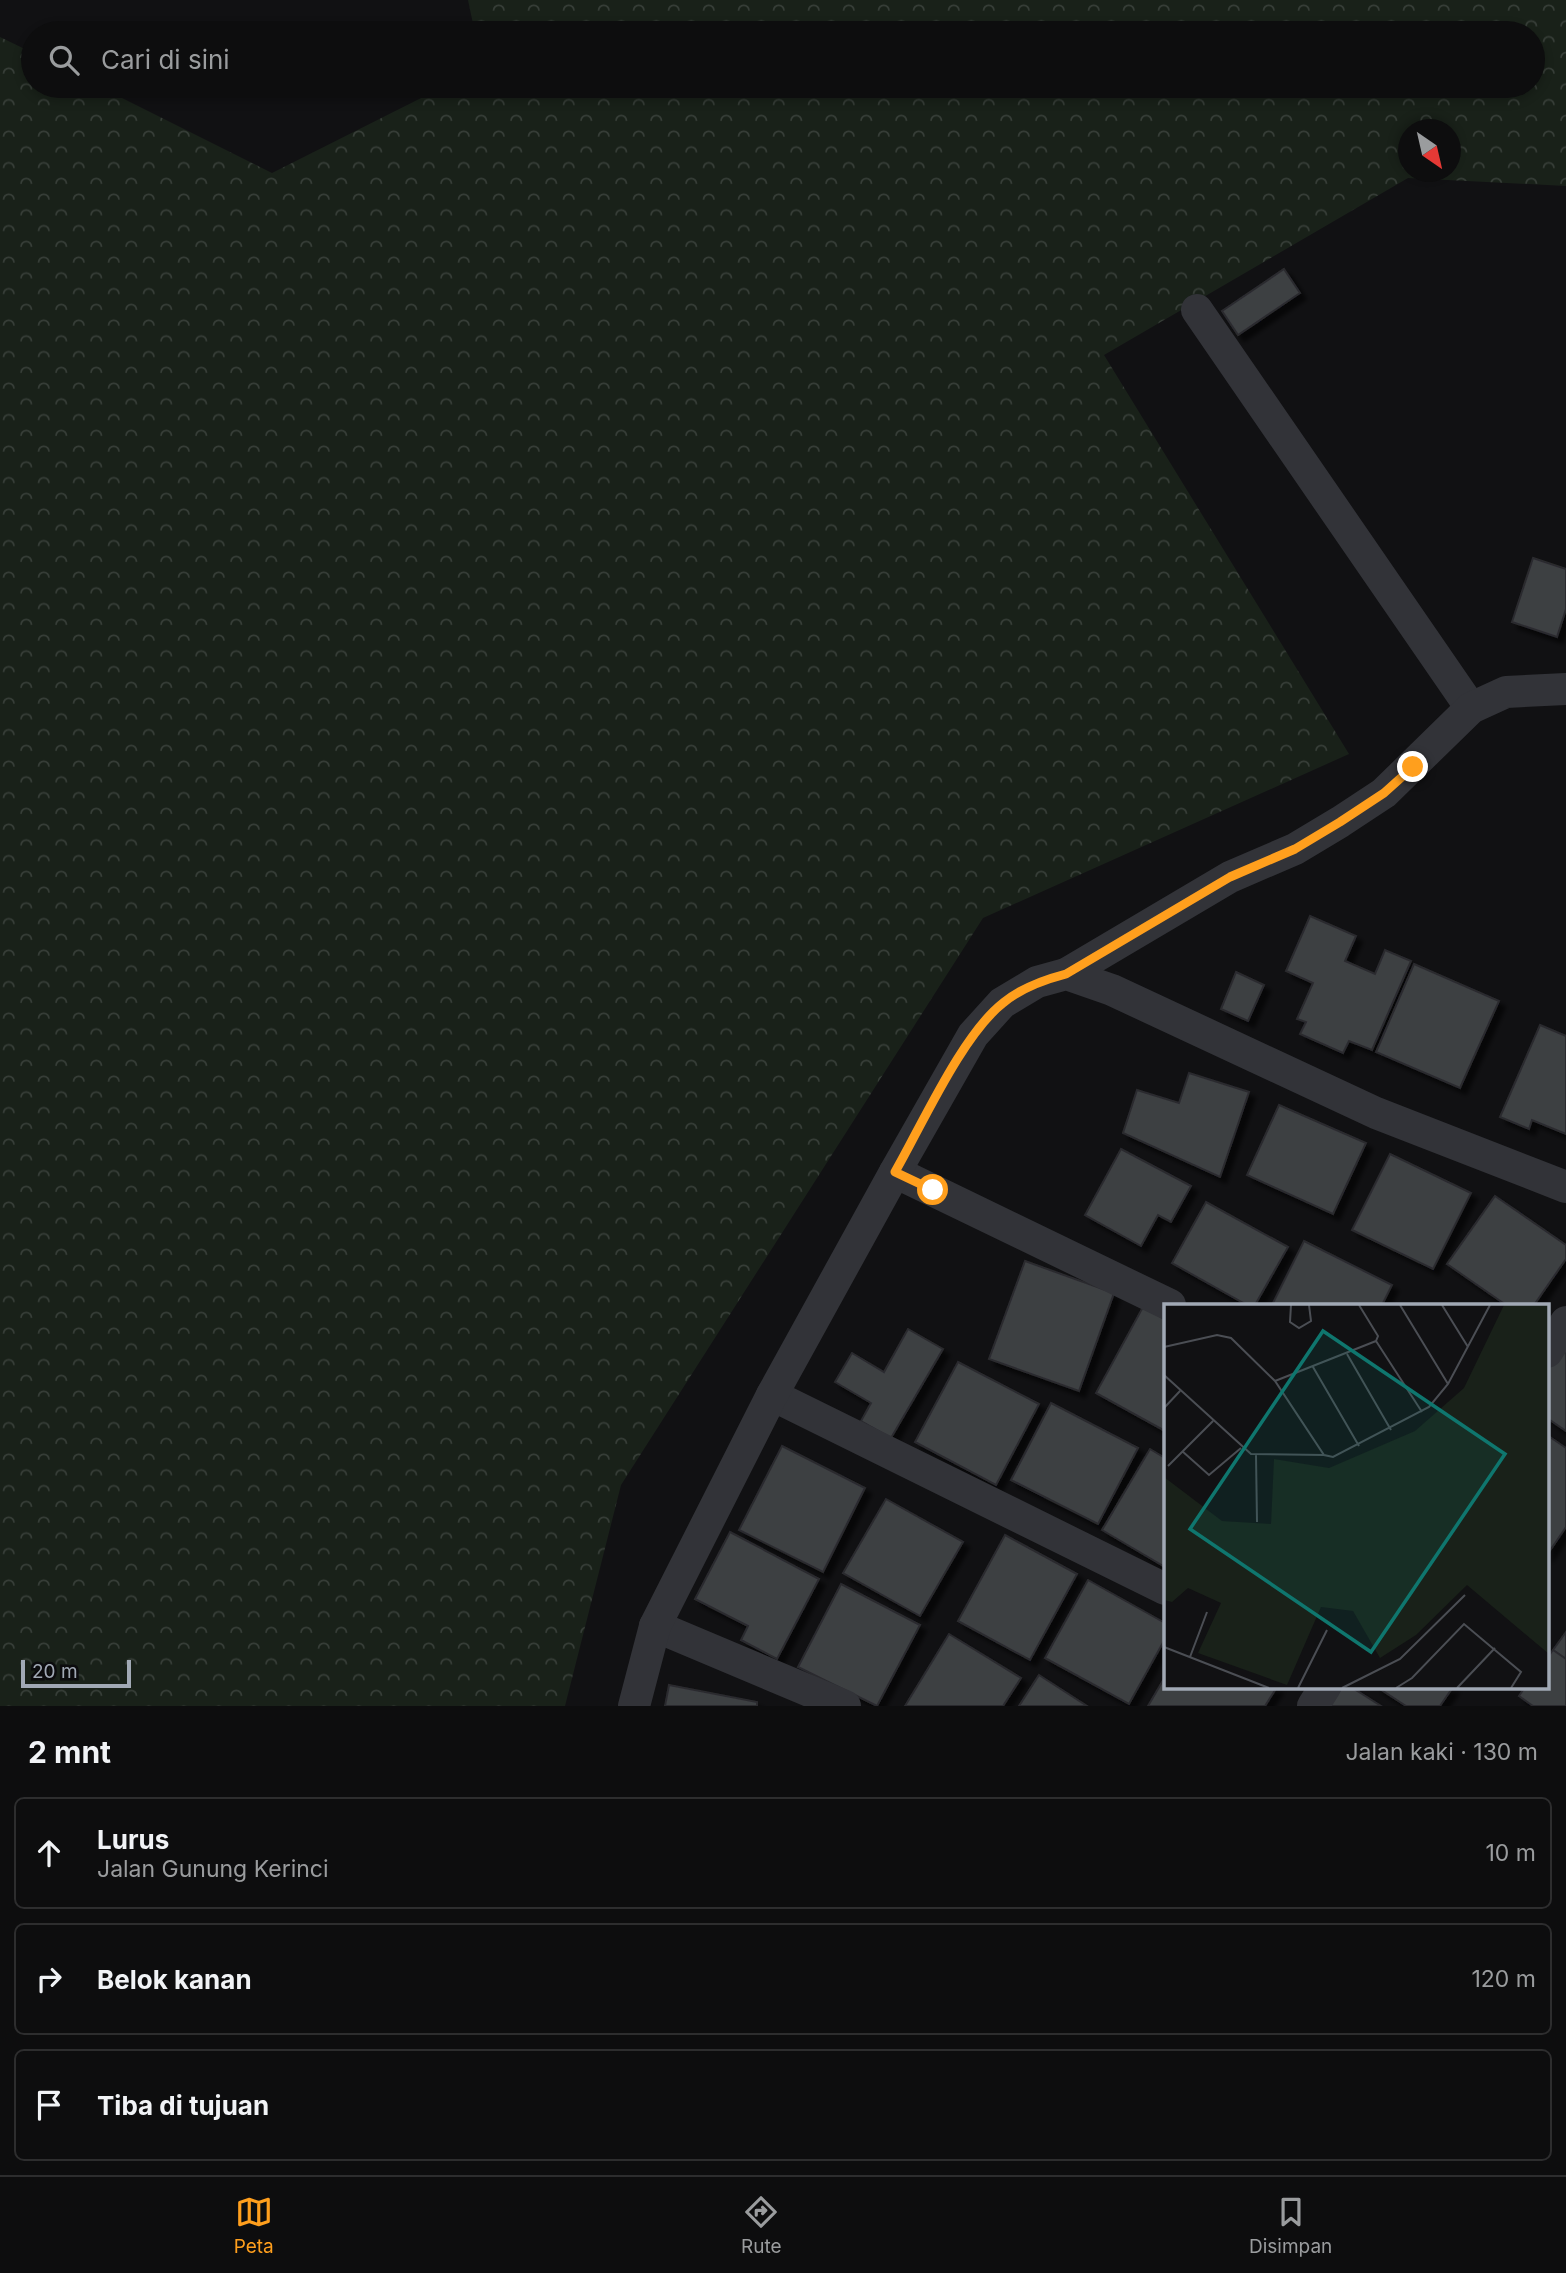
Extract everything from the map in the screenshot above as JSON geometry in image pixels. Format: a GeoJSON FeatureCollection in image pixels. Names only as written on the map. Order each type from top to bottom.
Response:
{"type":"FeatureCollection","features":[{"type":"Feature","properties":{"kind":"street"},"geometry":{"type":"LineString","coordinates":[[1198,310],[1471,708]]}},
{"type":"Feature","properties":{"kind":"street"},"geometry":{"type":"LineString","coordinates":[[634,1706],[655,1626],[772,1395],[973,1035],[1002,1003],[1037,982],[1066,974],[1230,877],[1295,849],[1340,822],[1384,793],[1471,708],[1506,692],[1566,689]]}},
{"type":"Feature","properties":{"kind":"street"},"geometry":{"type":"LineString","coordinates":[[1066,974],[1112,990],[1376,1113],[1566,1187]]}},
{"type":"Feature","properties":{"kind":"street"},"geometry":{"type":"LineString","coordinates":[[895,1172],[1168,1304]]}},
{"type":"Feature","properties":{"kind":"street"},"geometry":{"type":"LineString","coordinates":[[1548,1350],[1566,1322]]}},
{"type":"Feature","properties":{"kind":"street"},"geometry":{"type":"LineString","coordinates":[[772,1395],[1164,1589]]}},
{"type":"Feature","properties":{"kind":"street"},"geometry":{"type":"LineString","coordinates":[[655,1626],[845,1706]]}},
{"type":"Feature","properties":{"kind":"street"},"geometry":{"type":"LineString","coordinates":[[1313,1706],[1324,1688]]}},
{"type":"Feature","properties":{"kind":"green space"},"geometry":{"type":"Polygon","coordinates":[[[468,0],[1566,0],[1566,186],[1461,181],[1461,119],[1398,119],[1398,182],[1401,182],[1104,355],[1349,754],[983,918],[621,1485],[565,1706],[0,1706],[0,37],[21,47],[21,98],[122,98],[272,173],[421,98],[1545,98],[1545,21],[472,21],[468,0]]]}},
{"type":"Feature","properties":{"kind":"building"},"geometry":{"type":"Polygon","coordinates":[[[1284,269],[1300,293],[1238,335],[1222,311],[1284,269]]]}},
{"type":"Feature","properties":{"kind":"building"},"geometry":{"type":"Polygon","coordinates":[[[1533,558],[1566,569],[1566,609],[1557,637],[1512,622],[1533,558]]]}},
{"type":"Feature","properties":{"kind":"building"},"geometry":{"type":"Polygon","coordinates":[[[1310,916],[1356,936],[1345,961],[1375,974],[1385,950],[1411,961],[1372,1050],[1349,1041],[1343,1053],[1300,1034],[1306,1022],[1297,1019],[1313,983],[1286,971],[1310,916]]]}},
{"type":"Feature","properties":{"kind":"building"},"geometry":{"type":"Polygon","coordinates":[[[1414,964],[1499,1001],[1460,1088],[1376,1052],[1414,964]]]}},
{"type":"Feature","properties":{"kind":"building"},"geometry":{"type":"Polygon","coordinates":[[[1236,972],[1264,985],[1248,1021],[1221,1009],[1236,972]]]}},
{"type":"Feature","properties":{"kind":"building"},"geometry":{"type":"Polygon","coordinates":[[[1540,1025],[1566,1036],[1566,1134],[1532,1120],[1529,1129],[1500,1117],[1540,1025]]]}},
{"type":"Feature","properties":{"kind":"building"},"geometry":{"type":"Polygon","coordinates":[[[1189,1073],[1249,1092],[1220,1177],[1123,1133],[1137,1090],[1179,1103],[1189,1073]]]}},
{"type":"Feature","properties":{"kind":"building"},"geometry":{"type":"Polygon","coordinates":[[[1279,1105],[1366,1143],[1333,1214],[1247,1175],[1279,1105]]]}},
{"type":"Feature","properties":{"kind":"building"},"geometry":{"type":"Polygon","coordinates":[[[1121,1149],[1191,1186],[1171,1222],[1158,1215],[1141,1246],[1085,1215],[1121,1149]]]}},
{"type":"Feature","properties":{"kind":"building"},"geometry":{"type":"Polygon","coordinates":[[[1390,1154],[1471,1193],[1433,1269],[1352,1230],[1390,1154]]]}},
{"type":"Feature","properties":{"kind":"building"},"geometry":{"type":"Polygon","coordinates":[[[1495,1196],[1566,1245],[1566,1259],[1535,1304],[1505,1304],[1447,1264],[1495,1196]]]}},
{"type":"Feature","properties":{"kind":"building"},"geometry":{"type":"Polygon","coordinates":[[[1206,1202],[1288,1247],[1256,1304],[1245,1304],[1172,1263],[1206,1202]]]}},
{"type":"Feature","properties":{"kind":"building"},"geometry":{"type":"Polygon","coordinates":[[[1304,1241],[1392,1285],[1382,1304],[1272,1304],[1304,1241]]]}},
{"type":"Feature","properties":{"kind":"building"},"geometry":{"type":"Polygon","coordinates":[[[1025,1261],[1114,1293],[1079,1391],[989,1359],[1025,1261]]]}},
{"type":"Feature","properties":{"kind":"building"},"geometry":{"type":"Polygon","coordinates":[[[1143,1307],[1164,1318],[1164,1430],[1096,1393],[1143,1307]]]}},
{"type":"Feature","properties":{"kind":"building"},"geometry":{"type":"Polygon","coordinates":[[[908,1329],[943,1349],[891,1438],[861,1421],[871,1403],[835,1382],[852,1353],[884,1372],[908,1329]]]}},
{"type":"Feature","properties":{"kind":"building"},"geometry":{"type":"Polygon","coordinates":[[[1566,1339],[1566,1431],[1548,1419],[1548,1366],[1566,1339]]]}},
{"type":"Feature","properties":{"kind":"building"},"geometry":{"type":"Polygon","coordinates":[[[958,1362],[1039,1404],[996,1485],[915,1442],[958,1362]]]}},
{"type":"Feature","properties":{"kind":"building"},"geometry":{"type":"Polygon","coordinates":[[[1051,1403],[1138,1448],[1098,1524],[1011,1480],[1051,1403]]]}},
{"type":"Feature","properties":{"kind":"building"},"geometry":{"type":"Polygon","coordinates":[[[1548,1436],[1566,1448],[1566,1527],[1548,1554],[1548,1436]]]}},
{"type":"Feature","properties":{"kind":"building"},"geometry":{"type":"Polygon","coordinates":[[[782,1446],[865,1488],[823,1572],[739,1530],[782,1446]]]}},
{"type":"Feature","properties":{"kind":"building"},"geometry":{"type":"Polygon","coordinates":[[[1150,1449],[1164,1457],[1164,1566],[1102,1530],[1150,1449]]]}},
{"type":"Feature","properties":{"kind":"building"},"geometry":{"type":"Polygon","coordinates":[[[886,1499],[963,1542],[920,1616],[843,1573],[886,1499]]]}},
{"type":"Feature","properties":{"kind":"building"},"geometry":{"type":"Polygon","coordinates":[[[730,1532],[819,1579],[777,1659],[741,1640],[748,1626],[695,1599],[730,1532]]]}},
{"type":"Feature","properties":{"kind":"building"},"geometry":{"type":"Polygon","coordinates":[[[1005,1535],[1077,1574],[1030,1660],[958,1621],[1005,1535]]]}},
{"type":"Feature","properties":{"kind":"building"},"geometry":{"type":"Polygon","coordinates":[[[1088,1580],[1164,1622],[1164,1641],[1129,1704],[1045,1658],[1088,1580]]]}},
{"type":"Feature","properties":{"kind":"building"},"geometry":{"type":"Polygon","coordinates":[[[841,1584],[920,1625],[877,1706],[798,1667],[841,1584]]]}},
{"type":"Feature","properties":{"kind":"building"},"geometry":{"type":"Polygon","coordinates":[[[1566,1632],[1566,1659],[1553,1650],[1566,1632]]]}},
{"type":"Feature","properties":{"kind":"building"},"geometry":{"type":"Polygon","coordinates":[[[949,1634],[1021,1678],[1003,1706],[905,1706],[949,1634]]]}},
{"type":"Feature","properties":{"kind":"building"},"geometry":{"type":"Polygon","coordinates":[[[1553,1650],[1566,1659],[1566,1706],[1533,1706],[1519,1696],[1524,1688],[1548,1688],[1548,1657],[1553,1650]]]}},
{"type":"Feature","properties":{"kind":"building"},"geometry":{"type":"Polygon","coordinates":[[[1039,1675],[1087,1706],[1019,1706],[1039,1675]]]}},
{"type":"Feature","properties":{"kind":"building"},"geometry":{"type":"Polygon","coordinates":[[[1164,1679],[1164,1688],[1276,1688],[1265,1706],[1148,1706],[1164,1679]]]}},
{"type":"Feature","properties":{"kind":"building"},"geometry":{"type":"Polygon","coordinates":[[[669,1685],[757,1702],[757,1706],[665,1706],[669,1685]]]}},
{"type":"Feature","properties":{"kind":"building"},"geometry":{"type":"Polygon","coordinates":[[[1341,1688],[1353,1688],[1381,1706],[1330,1706],[1341,1688]]]}},
{"type":"Feature","properties":{"kind":"building"},"geometry":{"type":"Polygon","coordinates":[[[1379,1688],[1452,1688],[1440,1706],[1406,1706],[1379,1688]]]}},
{"type":"Feature","properties":{"kind":"route"},"geometry":{"type":"LineString","coordinates":[[933,1190],[895,1172],[973,1035],[1002,1003],[1037,982],[1066,974],[1230,877],[1295,849],[1384,793],[1413,767]]}}]}
